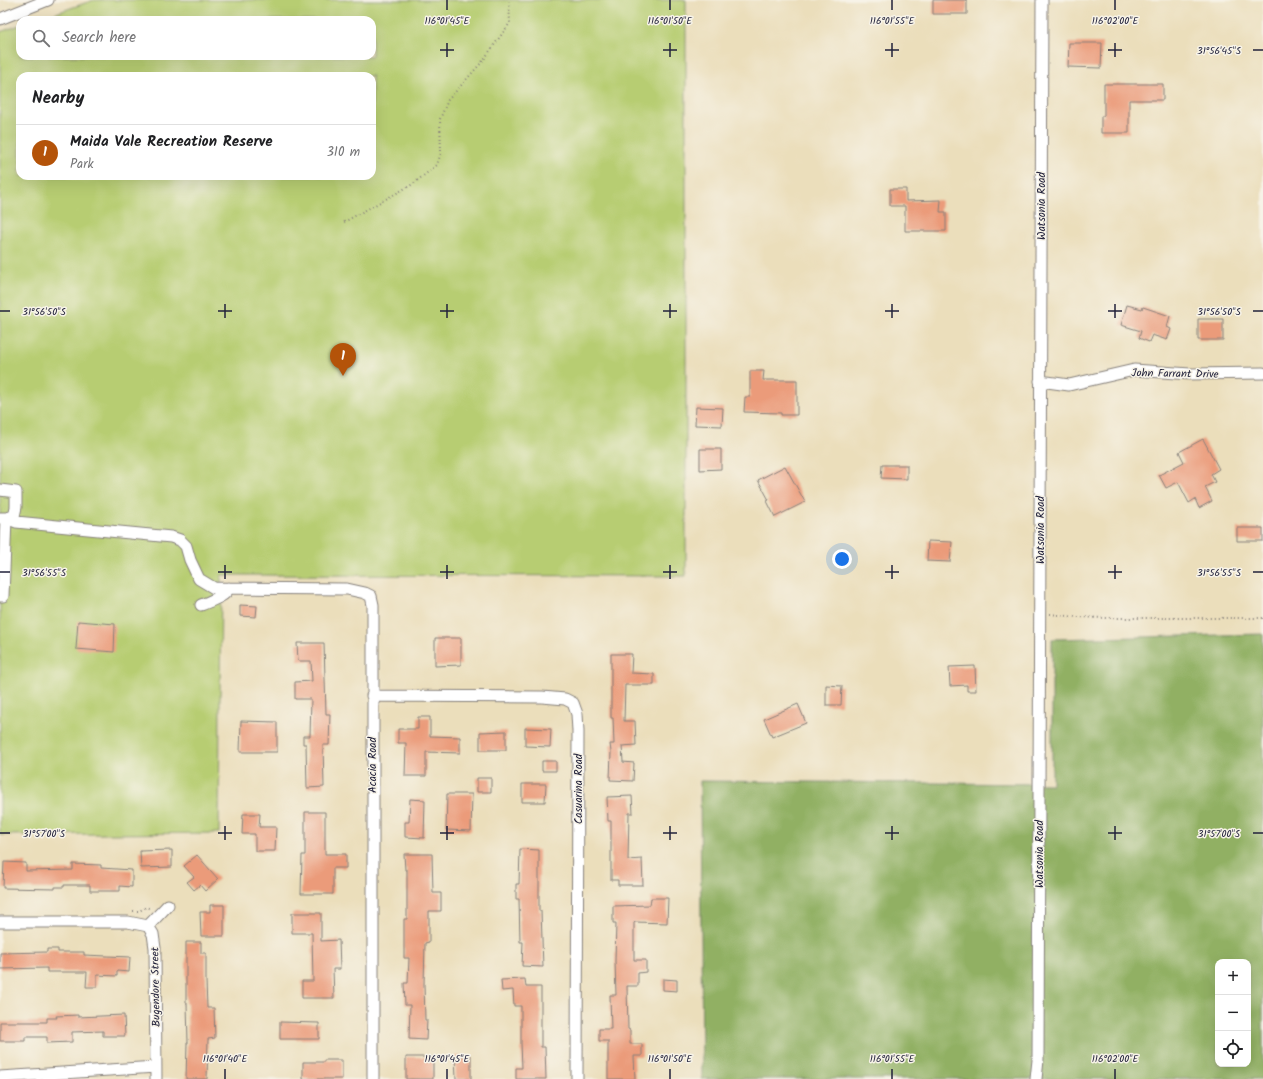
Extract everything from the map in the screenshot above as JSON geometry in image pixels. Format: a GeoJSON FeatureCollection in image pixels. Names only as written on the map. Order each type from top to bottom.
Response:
{"type":"FeatureCollection","features":[{"type":"Feature","properties":{"kind":"street"},"geometry":{"type":"LineString","coordinates":[[0,19],[48,0]]}},
{"type":"Feature","properties":{"kind":"street","name":"Watsonia Road"},"geometry":{"type":"LineString","coordinates":[[1036,1079],[1038,1060],[1042,0]]}},
{"type":"Feature","properties":{"kind":"street","name":"John Farrant Drive"},"geometry":{"type":"LineString","coordinates":[[1040,381],[1069,385],[1134,370],[1190,374],[1263,373]]}},
{"type":"Feature","properties":{"kind":"street"},"geometry":{"type":"LineString","coordinates":[[0,490],[16,492],[16,507],[14,516],[3,518]]}},
{"type":"Feature","properties":{"kind":"street"},"geometry":{"type":"LineString","coordinates":[[3,518],[24,523],[171,537],[180,540],[186,546],[190,560],[199,579],[214,588],[228,588],[227,592],[223,595],[201,606]]}},
{"type":"Feature","properties":{"kind":"street"},"geometry":{"type":"LineString","coordinates":[[0,596],[3,596],[3,518]]}},
{"type":"Feature","properties":{"kind":"street","name":"Acacia Road"},"geometry":{"type":"LineString","coordinates":[[228,588],[347,589],[371,596],[373,604],[373,1079]]}},
{"type":"Feature","properties":{"kind":"street","name":"Casuarina Road"},"geometry":{"type":"LineString","coordinates":[[372,696],[542,697],[565,698],[573,703],[578,714],[577,1079]]}},
{"type":"Feature","properties":{"kind":"street"},"geometry":{"type":"LineString","coordinates":[[0,922],[128,922],[140,923],[148,926],[168,905]]}},
{"type":"Feature","properties":{"kind":"street","name":"Bugendore Street"},"geometry":{"type":"LineString","coordinates":[[148,926],[153,934],[155,948],[156,1079]]}},
{"type":"Feature","properties":{"kind":"street","name":"Watsonia Road"},"geometry":{"type":"LineString","coordinates":[[1038,1060],[1042,1071],[1042,1079]]}},
{"type":"Feature","properties":{"kind":"street"},"geometry":{"type":"LineString","coordinates":[[0,1077],[156,1066]]}},
{"type":"Feature","properties":{"kind":"path"},"geometry":{"type":"LineString","coordinates":[[344,222],[413,184],[437,166],[441,152],[440,119],[448,100],[482,62],[510,23],[509,0]]}},
{"type":"Feature","properties":{"kind":"path"},"geometry":{"type":"LineString","coordinates":[[1040,612],[1076,617],[1106,618],[1263,618]]}},
{"type":"Feature","properties":{"kind":"green space"},"geometry":{"type":"Polygon","coordinates":[[[94,0],[686,0],[686,576],[221,575],[219,833],[0,835],[0,32],[16,26],[16,60],[376,60],[376,16],[48,16],[94,0]]]}},
{"type":"Feature","properties":{"kind":"green space"},"geometry":{"type":"Polygon","coordinates":[[[1263,634],[1263,1079],[702,1079],[700,781],[1052,784],[1052,639],[1263,634]]]}},
{"type":"Feature","properties":{"kind":"building"},"geometry":{"type":"Polygon","coordinates":[[[933,0],[967,0],[967,14],[933,14],[933,0]]]}},
{"type":"Feature","properties":{"kind":"building"},"geometry":{"type":"Polygon","coordinates":[[[1069,43],[1102,43],[1101,68],[1068,67],[1069,43]]]}},
{"type":"Feature","properties":{"kind":"building"},"geometry":{"type":"Polygon","coordinates":[[[1104,84],[1163,84],[1163,100],[1129,100],[1129,133],[1101,133],[1101,116],[1104,116],[1104,84]]]}},
{"type":"Feature","properties":{"kind":"building"},"geometry":{"type":"Polygon","coordinates":[[[890,189],[906,189],[906,201],[941,200],[940,212],[946,212],[946,231],[905,231],[905,206],[890,206],[890,189]]]}},
{"type":"Feature","properties":{"kind":"building"},"geometry":{"type":"Polygon","coordinates":[[[1127,305],[1142,309],[1143,307],[1170,316],[1167,327],[1171,329],[1167,340],[1152,335],[1149,342],[1139,338],[1141,331],[1121,325],[1127,305]]]}},
{"type":"Feature","properties":{"kind":"building"},"geometry":{"type":"Polygon","coordinates":[[[1198,319],[1223,319],[1223,340],[1198,340],[1198,319]]]}},
{"type":"Feature","properties":{"kind":"building"},"geometry":{"type":"Polygon","coordinates":[[[750,371],[764,371],[763,380],[797,380],[797,415],[744,412],[745,397],[750,397],[750,371]]]}},
{"type":"Feature","properties":{"kind":"building"},"geometry":{"type":"Polygon","coordinates":[[[696,407],[723,408],[722,426],[695,425],[696,407]]]}},
{"type":"Feature","properties":{"kind":"building"},"geometry":{"type":"Polygon","coordinates":[[[1203,439],[1219,469],[1211,474],[1215,482],[1205,487],[1212,501],[1199,508],[1195,499],[1189,503],[1178,482],[1166,488],[1159,475],[1184,462],[1179,452],[1203,439]]]}},
{"type":"Feature","properties":{"kind":"building"},"geometry":{"type":"Polygon","coordinates":[[[700,449],[721,449],[721,469],[700,470],[700,449]]]}},
{"type":"Feature","properties":{"kind":"building"},"geometry":{"type":"Polygon","coordinates":[[[882,465],[907,465],[907,479],[881,478],[882,465]]]}},
{"type":"Feature","properties":{"kind":"building"},"geometry":{"type":"Polygon","coordinates":[[[785,466],[805,502],[775,517],[767,501],[769,500],[758,480],[785,466]]]}},
{"type":"Feature","properties":{"kind":"building"},"geometry":{"type":"Polygon","coordinates":[[[1237,528],[1263,528],[1263,541],[1237,541],[1237,528]]]}},
{"type":"Feature","properties":{"kind":"building"},"geometry":{"type":"Polygon","coordinates":[[[928,541],[952,542],[950,562],[927,561],[928,541]]]}},
{"type":"Feature","properties":{"kind":"building"},"geometry":{"type":"Polygon","coordinates":[[[240,605],[257,606],[256,617],[240,616],[240,605]]]}},
{"type":"Feature","properties":{"kind":"building"},"geometry":{"type":"Polygon","coordinates":[[[78,621],[115,624],[114,652],[76,649],[78,621]]]}},
{"type":"Feature","properties":{"kind":"building"},"geometry":{"type":"Polygon","coordinates":[[[435,638],[461,638],[461,665],[435,666],[435,638]]]}},
{"type":"Feature","properties":{"kind":"building"},"geometry":{"type":"Polygon","coordinates":[[[297,643],[324,643],[326,714],[330,714],[329,745],[323,745],[324,787],[307,788],[306,744],[303,744],[303,736],[310,736],[311,699],[295,699],[295,682],[312,681],[311,661],[298,661],[297,643]]]}},
{"type":"Feature","properties":{"kind":"building"},"geometry":{"type":"Polygon","coordinates":[[[611,654],[632,654],[631,673],[654,674],[654,685],[625,685],[624,721],[635,721],[636,745],[622,746],[623,762],[634,763],[633,781],[610,780],[610,744],[614,744],[613,718],[611,718],[611,654]]]}},
{"type":"Feature","properties":{"kind":"building"},"geometry":{"type":"Polygon","coordinates":[[[975,666],[976,691],[967,691],[967,685],[950,686],[949,667],[975,666]]]}},
{"type":"Feature","properties":{"kind":"building"},"geometry":{"type":"Polygon","coordinates":[[[826,685],[842,686],[841,705],[826,705],[826,685]]]}},
{"type":"Feature","properties":{"kind":"building"},"geometry":{"type":"Polygon","coordinates":[[[798,704],[806,723],[772,737],[764,719],[798,704]]]}},
{"type":"Feature","properties":{"kind":"building"},"geometry":{"type":"Polygon","coordinates":[[[418,717],[430,717],[430,736],[460,737],[460,753],[426,752],[426,776],[405,776],[406,743],[398,743],[398,729],[418,729],[418,717]]]}},
{"type":"Feature","properties":{"kind":"building"},"geometry":{"type":"Polygon","coordinates":[[[241,721],[277,722],[277,752],[240,752],[241,721]]]}},
{"type":"Feature","properties":{"kind":"building"},"geometry":{"type":"Polygon","coordinates":[[[525,728],[551,729],[550,747],[525,746],[525,728]]]}},
{"type":"Feature","properties":{"kind":"building"},"geometry":{"type":"Polygon","coordinates":[[[506,731],[506,750],[480,750],[480,732],[506,731]]]}},
{"type":"Feature","properties":{"kind":"building"},"geometry":{"type":"Polygon","coordinates":[[[542,761],[556,761],[556,771],[542,771],[542,761]]]}},
{"type":"Feature","properties":{"kind":"building"},"geometry":{"type":"Polygon","coordinates":[[[477,778],[491,778],[491,792],[477,792],[477,778]]]}},
{"type":"Feature","properties":{"kind":"building"},"geometry":{"type":"Polygon","coordinates":[[[522,784],[546,784],[545,802],[522,802],[522,784]]]}},
{"type":"Feature","properties":{"kind":"building"},"geometry":{"type":"Polygon","coordinates":[[[447,794],[472,794],[471,831],[446,830],[447,794]]]}},
{"type":"Feature","properties":{"kind":"building"},"geometry":{"type":"Polygon","coordinates":[[[632,796],[633,813],[629,813],[628,860],[642,859],[643,885],[618,885],[618,880],[611,880],[611,821],[608,821],[607,797],[632,796]]]}},
{"type":"Feature","properties":{"kind":"building"},"geometry":{"type":"Polygon","coordinates":[[[410,799],[425,800],[424,838],[405,837],[405,822],[409,822],[410,799]]]}},
{"type":"Feature","properties":{"kind":"building"},"geometry":{"type":"Polygon","coordinates":[[[305,812],[325,812],[325,854],[346,854],[346,868],[333,868],[333,894],[301,894],[302,855],[305,855],[305,812]]]}},
{"type":"Feature","properties":{"kind":"building"},"geometry":{"type":"Polygon","coordinates":[[[243,814],[260,814],[259,827],[276,827],[275,851],[255,851],[255,834],[242,834],[243,814]]]}},
{"type":"Feature","properties":{"kind":"building"},"geometry":{"type":"Polygon","coordinates":[[[520,849],[539,850],[539,911],[541,911],[543,967],[522,966],[523,942],[520,942],[519,899],[516,899],[516,884],[519,884],[520,849]]]}},
{"type":"Feature","properties":{"kind":"building"},"geometry":{"type":"Polygon","coordinates":[[[172,850],[172,867],[141,868],[140,851],[172,850]]]}},
{"type":"Feature","properties":{"kind":"building"},"geometry":{"type":"Polygon","coordinates":[[[404,854],[432,854],[433,893],[441,893],[441,911],[429,911],[429,942],[425,943],[424,984],[425,1020],[427,1020],[426,1040],[409,1039],[410,1005],[405,1005],[404,983],[408,983],[409,958],[404,958],[404,919],[407,919],[407,870],[405,870],[404,854]]]}},
{"type":"Feature","properties":{"kind":"building"},"geometry":{"type":"Polygon","coordinates":[[[197,855],[218,879],[205,891],[200,885],[194,890],[187,882],[194,877],[184,866],[197,855]]]}},
{"type":"Feature","properties":{"kind":"building"},"geometry":{"type":"Polygon","coordinates":[[[4,862],[26,863],[26,871],[73,870],[73,864],[101,865],[101,868],[132,870],[132,887],[120,886],[120,891],[90,891],[90,885],[64,885],[64,887],[55,887],[55,889],[3,888],[4,862]]]}},
{"type":"Feature","properties":{"kind":"building"},"geometry":{"type":"Polygon","coordinates":[[[651,898],[668,898],[667,923],[634,923],[634,960],[646,960],[646,972],[638,973],[638,986],[627,986],[628,1029],[630,1030],[630,1044],[642,1044],[642,1056],[634,1056],[635,1079],[608,1079],[608,1041],[599,1041],[599,1029],[611,1029],[610,995],[616,995],[616,923],[613,923],[613,906],[650,905],[651,898]]]}},
{"type":"Feature","properties":{"kind":"building"},"geometry":{"type":"Polygon","coordinates":[[[210,905],[224,905],[224,936],[201,936],[200,912],[210,912],[210,905]]]}},
{"type":"Feature","properties":{"kind":"building"},"geometry":{"type":"Polygon","coordinates":[[[292,913],[321,913],[321,941],[339,940],[340,969],[333,969],[334,998],[302,998],[302,981],[313,981],[312,933],[292,933],[292,913]]]}},
{"type":"Feature","properties":{"kind":"building"},"geometry":{"type":"Polygon","coordinates":[[[186,942],[201,942],[201,953],[206,953],[207,1008],[214,1008],[215,1038],[208,1039],[207,1079],[186,1079],[188,1043],[186,1003],[186,942]]]}},
{"type":"Feature","properties":{"kind":"building"},"geometry":{"type":"Polygon","coordinates":[[[47,949],[58,949],[58,952],[84,952],[84,955],[130,957],[129,972],[117,971],[117,976],[97,975],[97,987],[86,987],[87,972],[47,972],[47,968],[0,969],[0,953],[47,952],[47,949]]]}},
{"type":"Feature","properties":{"kind":"building"},"geometry":{"type":"Polygon","coordinates":[[[525,979],[526,987],[541,987],[541,1047],[545,1047],[546,1079],[516,1079],[516,1068],[522,1068],[521,1006],[514,1006],[513,990],[502,991],[501,980],[525,979]]]}},
{"type":"Feature","properties":{"kind":"building"},"geometry":{"type":"Polygon","coordinates":[[[663,979],[677,980],[677,991],[663,990],[663,979]]]}},
{"type":"Feature","properties":{"kind":"building"},"geometry":{"type":"Polygon","coordinates":[[[78,1015],[78,1017],[124,1015],[125,1036],[103,1036],[103,1031],[72,1032],[72,1042],[47,1043],[47,1037],[25,1037],[25,1041],[0,1041],[0,1022],[47,1022],[47,1018],[78,1015]]]}},
{"type":"Feature","properties":{"kind":"building"},"geometry":{"type":"Polygon","coordinates":[[[280,1022],[319,1023],[319,1039],[280,1039],[280,1022]]]}},
{"type":"Feature","properties":{"kind":"building"},"geometry":{"type":"Polygon","coordinates":[[[455,1056],[471,1056],[471,1079],[456,1079],[455,1056]]]}},
{"type":"Feature","properties":{"kind":"building"},"geometry":{"type":"Polygon","coordinates":[[[406,1057],[433,1057],[433,1079],[406,1079],[406,1057]]]}},
{"type":"Feature","properties":{"kind":"building"},"geometry":{"type":"Polygon","coordinates":[[[324,1060],[342,1060],[342,1079],[303,1079],[303,1062],[324,1062],[324,1060]]]}},
{"type":"Feature","properties":{"kind":"place","name":"Maida Vale Recreation Reserve"},"geometry":{"type":"Point","coordinates":[343,376]}}]}
